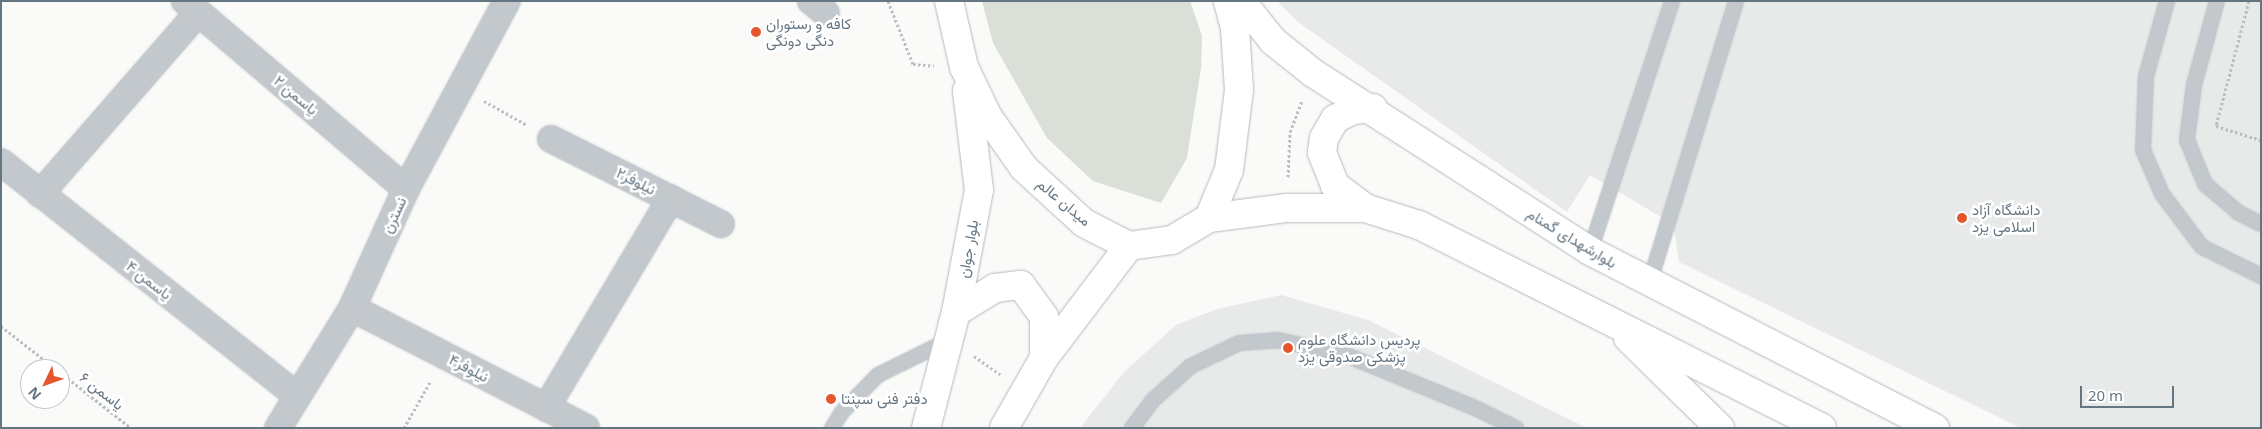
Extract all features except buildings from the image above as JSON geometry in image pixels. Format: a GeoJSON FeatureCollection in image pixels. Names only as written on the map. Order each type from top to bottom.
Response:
{"type":"FeatureCollection","features":[{"type":"Feature","properties":{"kind":"main road"},"geometry":{"type":"LineString","coordinates":[[1209,218],[1229,170],[1240,90],[1235,28],[1228,1]]}},
{"type":"Feature","properties":{"kind":"main road","name":"بلوارشهدای گمنام"},"geometry":{"type":"LineString","coordinates":[[1241,1],[1272,41],[1314,73],[1373,108],[1450,163],[1590,252],[1650,281],[1934,428]]}},
{"type":"Feature","properties":{"kind":"main road","name":"میدان عالم"},"geometry":{"type":"LineString","coordinates":[[948,6],[964,67],[988,117],[1024,168],[1084,223],[1129,246]]}},
{"type":"Feature","properties":{"kind":"main road","name":"بلوار جوان"},"geometry":{"type":"LineString","coordinates":[[926,428],[956,312],[979,190],[964,67]]}},
{"type":"Feature","properties":{"kind":"main road"},"geometry":{"type":"LineString","coordinates":[[1365,208],[1335,186],[1322,152],[1324,138],[1335,119],[1353,110],[1373,108]]}},
{"type":"Feature","properties":{"kind":"main road"},"geometry":{"type":"LineString","coordinates":[[1004,428],[1044,358],[1129,246],[1172,240],[1209,218],[1287,208],[1365,208],[1419,225],[1822,428]]}},
{"type":"Feature","properties":{"kind":"main road"},"geometry":{"type":"LineString","coordinates":[[956,312],[995,288],[1021,285],[1044,317],[1044,358]]}},
{"type":"Feature","properties":{"kind":"main road"},"geometry":{"type":"LineString","coordinates":[[1609,320],[1720,428]]}},
{"type":"Feature","properties":{"kind":"street","name":"نسترن"},"geometry":{"type":"LineString","coordinates":[[278,428],[352,308],[406,189],[462,89],[508,1]]}},
{"type":"Feature","properties":{"kind":"street","name":"یاسمن ۲"},"geometry":{"type":"LineString","coordinates":[[191,7],[406,189]]}},
{"type":"Feature","properties":{"kind":"street"},"geometry":{"type":"LineString","coordinates":[[40,194],[191,7]]}},
{"type":"Feature","properties":{"kind":"street","name":"نیلوفر۲"},"geometry":{"type":"LineString","coordinates":[[551,138],[721,224]]}},
{"type":"Feature","properties":{"kind":"street","name":"یاسمن ۴"},"geometry":{"type":"LineString","coordinates":[[1,162],[297,396]]}},
{"type":"Feature","properties":{"kind":"street"},"geometry":{"type":"LineString","coordinates":[[546,408],[671,198]]}},
{"type":"Feature","properties":{"kind":"street","name":"نیلوفر۴"},"geometry":{"type":"LineString","coordinates":[[352,308],[586,428]]}},
{"type":"Feature","properties":{"kind":"lane"},"geometry":{"type":"LineString","coordinates":[[1590,252],[1672,1]]}},
{"type":"Feature","properties":{"kind":"lane"},"geometry":{"type":"LineString","coordinates":[[1650,281],[1736,1]]}},
{"type":"Feature","properties":{"kind":"lane"},"geometry":{"type":"LineString","coordinates":[[2167,1],[2146,76],[2143,150],[2162,194],[2202,247],[2261,276]]}},
{"type":"Feature","properties":{"kind":"lane"},"geometry":{"type":"LineString","coordinates":[[2217,1],[2194,85],[2187,140],[2205,184],[2239,213],[2261,224]]}},
{"type":"Feature","properties":{"kind":"lane"},"geometry":{"type":"LineString","coordinates":[[832,428],[842,412],[878,374],[949,340]]}},
{"type":"Feature","properties":{"kind":"lane"},"geometry":{"type":"LineString","coordinates":[[1132,428],[1153,400],[1191,366],[1238,343],[1278,340],[1346,355],[1473,406],[1516,428]]}},
{"type":"Feature","properties":{"kind":"path"},"geometry":{"type":"LineString","coordinates":[[888,1],[913,64],[964,67]]}},
{"type":"Feature","properties":{"kind":"path"},"geometry":{"type":"LineString","coordinates":[[2249,1],[2216,126],[2261,140]]}},
{"type":"Feature","properties":{"kind":"path"},"geometry":{"type":"LineString","coordinates":[[462,89],[551,138]]}},
{"type":"Feature","properties":{"kind":"path"},"geometry":{"type":"LineString","coordinates":[[1,326],[43,359]]}},
{"type":"Feature","properties":{"kind":"path"},"geometry":{"type":"LineString","coordinates":[[949,340],[1026,391]]}},
{"type":"Feature","properties":{"kind":"path"},"geometry":{"type":"LineString","coordinates":[[404,428],[445,355]]}},
{"type":"Feature","properties":{"kind":"path","name":"یاسمن ۶"},"geometry":{"type":"LineString","coordinates":[[70,380],[131,428]]}},
{"type":"Feature","properties":{"kind":"shaded area"},"geometry":{"type":"Polygon","coordinates":[[[982,1],[1190,1],[1202,36],[1201,68],[1187,158],[1161,203],[1093,181],[1047,138],[993,43],[982,1]]]}},
{"type":"Feature","properties":{"kind":"shaded area","name":"دانشگاه آزاد اسلامی یزد"},"geometry":{"type":"Polygon","coordinates":[[[1277,1],[2261,1],[2261,428],[2021,428],[1679,262],[1673,224],[1590,175],[1567,212],[1298,22],[1277,1]]]}},
{"type":"Feature","properties":{"kind":"shaded area","name":"پردیس دانشگاه علوم پزشکی صدوقی یزد"},"geometry":{"type":"Polygon","coordinates":[[[1281,295],[1368,320],[1587,428],[1080,428],[1124,372],[1176,325],[1217,309],[1281,295]]]}},
{"type":"Feature","properties":{"kind":"place","name":"کافه و رستوران دنگی دونگی"},"geometry":{"type":"Point","coordinates":[756,32]}},
{"type":"Feature","properties":{"kind":"place","name":"دانشگاه آزاد اسلامی یزد"},"geometry":{"type":"Point","coordinates":[1962,218]}},
{"type":"Feature","properties":{"kind":"place","name":"پردیس دانشگاه علوم پزشکی صدوقی یزد"},"geometry":{"type":"Point","coordinates":[1288,348]}},
{"type":"Feature","properties":{"kind":"place","name":"دفتر فنی سپنتا"},"geometry":{"type":"Point","coordinates":[831,399]}}]}
